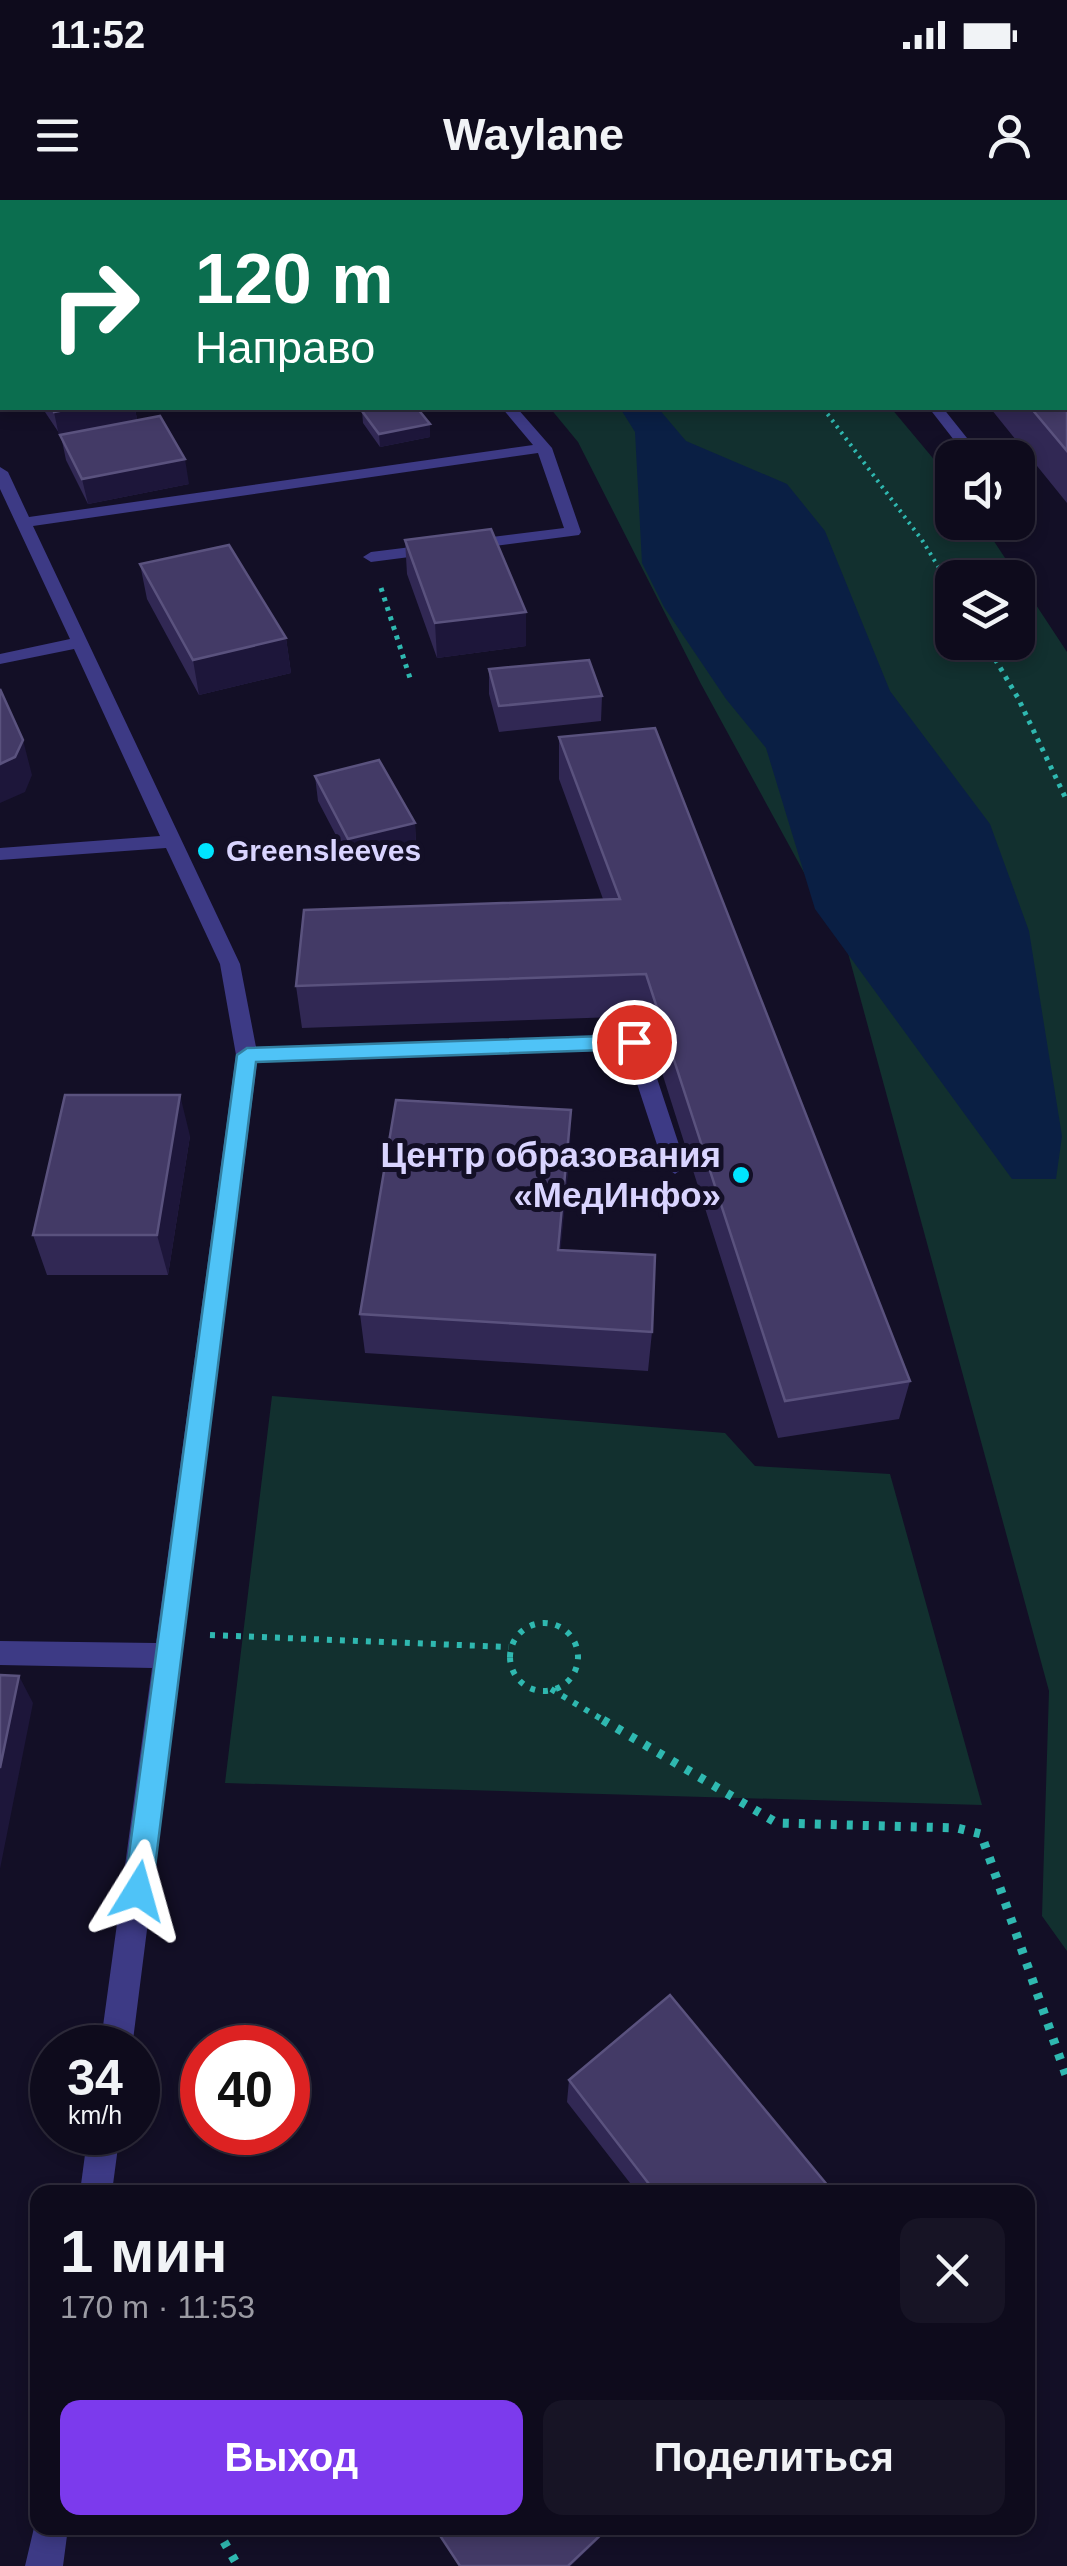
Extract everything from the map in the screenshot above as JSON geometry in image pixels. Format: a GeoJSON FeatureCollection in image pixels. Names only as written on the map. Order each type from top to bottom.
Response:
{"type":"FeatureCollection","features":[{"type":"Feature","properties":{"kind":"street"},"geometry":{"type":"LineString","coordinates":[[371,557],[573,532],[544,448],[511,410]]}},
{"type":"Feature","properties":{"kind":"street"},"geometry":{"type":"LineString","coordinates":[[938,410],[962,440]]}},
{"type":"Feature","properties":{"kind":"street"},"geometry":{"type":"LineString","coordinates":[[25,522],[544,448]]}},
{"type":"Feature","properties":{"kind":"street"},"geometry":{"type":"LineString","coordinates":[[0,472],[230,964],[247,1055],[119,2025]]}},
{"type":"Feature","properties":{"kind":"street"},"geometry":{"type":"LineString","coordinates":[[0,659],[81,642]]}},
{"type":"Feature","properties":{"kind":"street"},"geometry":{"type":"LineString","coordinates":[[0,854],[172,841]]}},
{"type":"Feature","properties":{"kind":"street"},"geometry":{"type":"LineString","coordinates":[[247,1055],[634,1042],[675,1166]]}},
{"type":"Feature","properties":{"kind":"street"},"geometry":{"type":"LineString","coordinates":[[0,1653],[172,1645]]}},
{"type":"Feature","properties":{"kind":"street"},"geometry":{"type":"LineString","coordinates":[[97,2185],[101,2155]]}},
{"type":"Feature","properties":{"kind":"street"},"geometry":{"type":"LineString","coordinates":[[44,2566],[49,2535]]}},
{"type":"Feature","properties":{"kind":"path"},"geometry":{"type":"LineString","coordinates":[[824,410],[935,562]]}},
{"type":"Feature","properties":{"kind":"path"},"geometry":{"type":"LineString","coordinates":[[371,557],[410,678]]}},
{"type":"Feature","properties":{"kind":"path"},"geometry":{"type":"LineString","coordinates":[[995,660],[1018,698],[1067,800]]}},
{"type":"Feature","properties":{"kind":"path"},"geometry":{"type":"LineString","coordinates":[[546,1624],[567,1631],[579,1649],[577,1670],[562,1686],[550,1689],[537,1689],[516,1678],[510,1669],[509,1647],[514,1637],[534,1625],[546,1624]]}},
{"type":"Feature","properties":{"kind":"path"},"geometry":{"type":"LineString","coordinates":[[172,1645],[509,1647]]}},
{"type":"Feature","properties":{"kind":"path"},"geometry":{"type":"LineString","coordinates":[[550,1689],[777,1822],[957,1828],[982,1834],[1067,2078]]}},
{"type":"Feature","properties":{"kind":"path"},"geometry":{"type":"LineString","coordinates":[[220,2535],[238,2566]]}},
{"type":"Feature","properties":{"kind":"green space"},"geometry":{"type":"Polygon","coordinates":[[[552,410],[893,410],[935,461],[935,540],[993,540],[1006,560],[935,560],[935,660],[1035,660],[1035,603],[1067,652],[1067,1951],[1042,1916],[1049,1691],[848,953],[701,684],[578,442],[552,410]]]}},
{"type":"Feature","properties":{"kind":"green space"},"geometry":{"type":"Polygon","coordinates":[[[272,1396],[725,1433],[755,1466],[890,1474],[982,1805],[225,1783],[272,1396]]]}},
{"type":"Feature","properties":{"kind":"water"},"geometry":{"type":"Polygon","coordinates":[[[621,410],[660,410],[686,441],[787,484],[825,531],[890,691],[990,824],[1029,931],[1062,1136],[1056,1179],[1012,1179],[815,909],[766,748],[726,699],[664,607],[642,563],[635,432],[621,410]]]}},
{"type":"Feature","properties":{"kind":"building"},"geometry":{"type":"Polygon","coordinates":[[[419,410],[430,424],[379,434],[362,411],[419,410]]]}},
{"type":"Feature","properties":{"kind":"building"},"geometry":{"type":"Polygon","coordinates":[[[1033,410],[1067,410],[1067,451],[1033,410]]]}},
{"type":"Feature","properties":{"kind":"building"},"geometry":{"type":"Polygon","coordinates":[[[160,416],[185,459],[82,479],[60,435],[160,416]]]}},
{"type":"Feature","properties":{"kind":"building"},"geometry":{"type":"Polygon","coordinates":[[[491,529],[526,612],[435,623],[405,540],[491,529]]]}},
{"type":"Feature","properties":{"kind":"building"},"geometry":{"type":"Polygon","coordinates":[[[229,545],[286,638],[193,660],[140,564],[229,545]]]}},
{"type":"Feature","properties":{"kind":"building"},"geometry":{"type":"Polygon","coordinates":[[[589,660],[602,696],[499,706],[489,669],[589,660]]]}},
{"type":"Feature","properties":{"kind":"building"},"geometry":{"type":"Polygon","coordinates":[[[0,689],[23,740],[15,757],[0,764],[0,689]]]}},
{"type":"Feature","properties":{"kind":"building"},"geometry":{"type":"Polygon","coordinates":[[[655,728],[910,1381],[785,1401],[646,974],[296,986],[304,910],[620,899],[559,737],[655,728]]]}},
{"type":"Feature","properties":{"kind":"building"},"geometry":{"type":"Polygon","coordinates":[[[379,760],[415,823],[348,839],[315,776],[379,760]]]}},
{"type":"Feature","properties":{"kind":"building"},"geometry":{"type":"Polygon","coordinates":[[[65,1095],[180,1095],[157,1235],[33,1235],[65,1095]]]}},
{"type":"Feature","properties":{"kind":"building"},"geometry":{"type":"Polygon","coordinates":[[[396,1100],[571,1110],[558,1250],[655,1255],[652,1332],[360,1314],[396,1100]]]}},
{"type":"Feature","properties":{"kind":"building"},"geometry":{"type":"Polygon","coordinates":[[[0,1675],[19,1676],[0,1768],[0,1675]]]}},
{"type":"Feature","properties":{"kind":"building"},"geometry":{"type":"Polygon","coordinates":[[[670,1995],[827,2185],[648,2185],[569,2080],[670,1995]]]}},
{"type":"Feature","properties":{"kind":"building"},"geometry":{"type":"Polygon","coordinates":[[[440,2535],[601,2535],[568,2566],[460,2566],[440,2535]]]}},
{"type":"Feature","properties":{"kind":"place","name":"Greensleeves"},"geometry":{"type":"Point","coordinates":[206,851]}},
{"type":"Feature","properties":{"kind":"place","name":"Центр образования «МедИнфо»"},"geometry":{"type":"Point","coordinates":[741,1175]}},
{"type":"Feature","properties":{"kind":"route"},"geometry":{"type":"LineString","coordinates":[[138,1891],[247,1055],[634,1042]]}}]}
